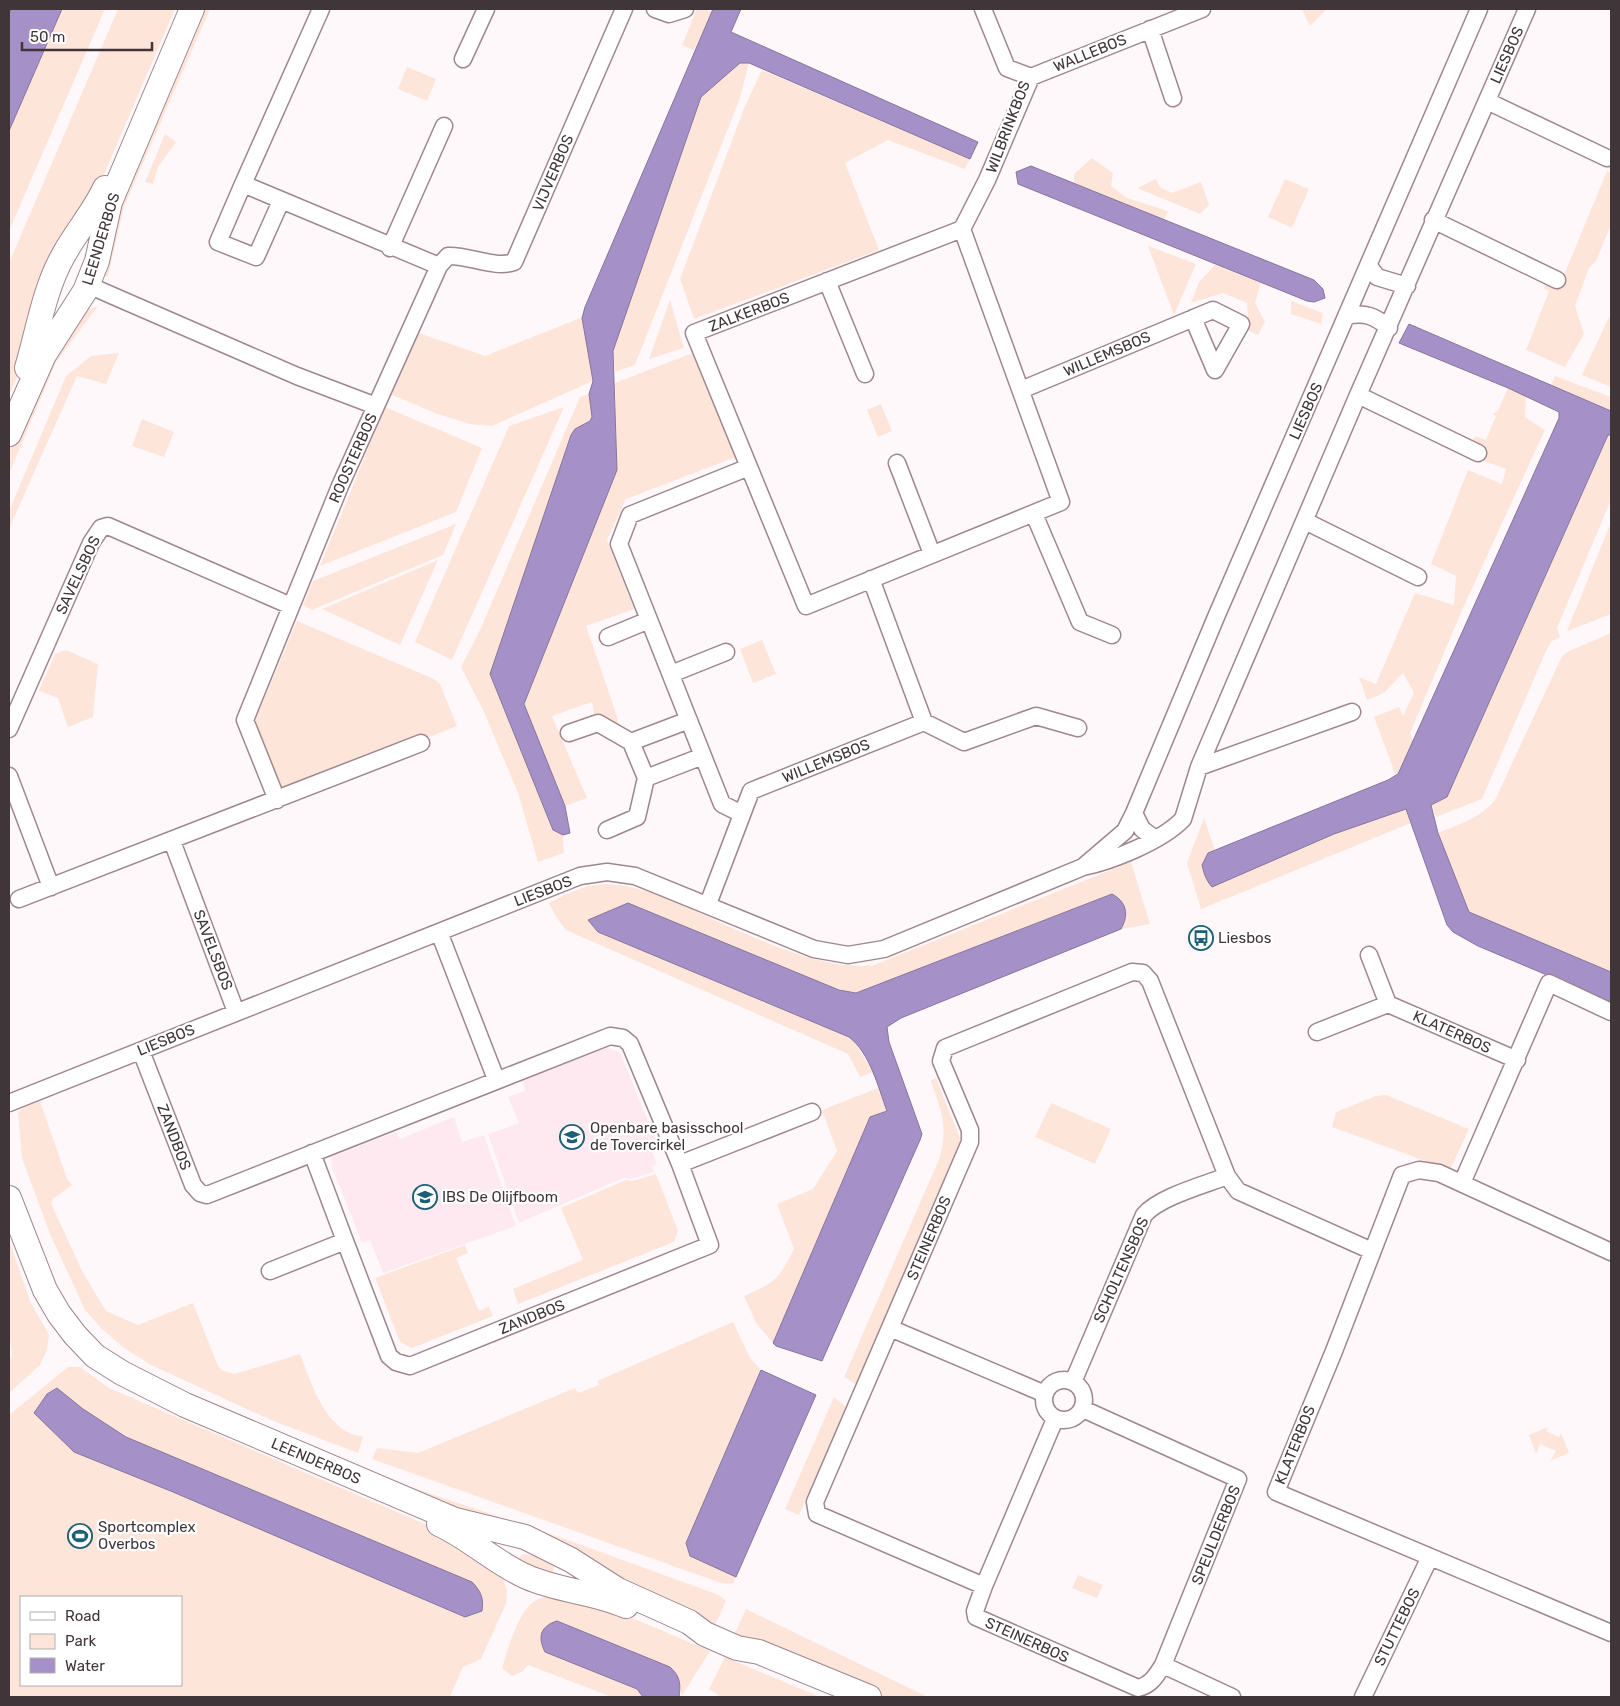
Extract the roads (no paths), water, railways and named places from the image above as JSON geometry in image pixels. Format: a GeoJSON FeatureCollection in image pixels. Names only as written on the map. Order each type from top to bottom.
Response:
{"type":"FeatureCollection","features":[{"type":"Feature","properties":{"kind":"main road","name":"LEENDERBOS"},"geometry":{"type":"LineString","coordinates":[[9,410],[26,370],[49,290],[70,244],[96,208],[105,189],[181,9]]}},
{"type":"Feature","properties":{"kind":"main road","name":"LEENDERBOS"},"geometry":{"type":"LineString","coordinates":[[9,434],[44,355],[76,307],[88,285],[98,261],[110,202],[192,9]]}},
{"type":"Feature","properties":{"kind":"main road"},"geometry":{"type":"LineString","coordinates":[[70,244],[82,242],[90,244],[96,248],[98,261]]}},
{"type":"Feature","properties":{"kind":"main road"},"geometry":{"type":"LineString","coordinates":[[49,290],[57,308],[62,312],[76,307]]}},
{"type":"Feature","properties":{"kind":"main road","name":"LEENDERBOS"},"geometry":{"type":"LineString","coordinates":[[9,1198],[45,1290],[59,1314],[95,1356],[122,1373],[186,1405],[455,1520],[525,1537],[570,1560],[618,1590],[689,1622],[705,1634],[738,1648],[759,1652],[869,1697]]}},
{"type":"Feature","properties":{"kind":"main road","name":"LEENDERBOS"},"geometry":{"type":"LineString","coordinates":[[9,1229],[38,1300],[56,1329],[73,1349],[95,1368],[127,1390],[450,1529],[506,1566],[528,1577],[557,1588],[610,1599],[686,1631],[705,1634]]}},
{"type":"Feature","properties":{"kind":"main road"},"geometry":{"type":"LineString","coordinates":[[506,1566],[504,1549],[509,1543],[525,1537]]}},
{"type":"Feature","properties":{"kind":"main road"},"geometry":{"type":"LineString","coordinates":[[557,1588],[571,1581],[574,1568],[570,1560]]}},
{"type":"Feature","properties":{"kind":"main road","name":"LEENDERBOS"},"geometry":{"type":"LineString","coordinates":[[738,1648],[755,1660],[843,1697]]}},
{"type":"Feature","properties":{"kind":"street"},"geometry":{"type":"LineString","coordinates":[[281,201],[256,257],[218,242],[321,9]]}},
{"type":"Feature","properties":{"kind":"street"},"geometry":{"type":"LineString","coordinates":[[463,59],[486,9]]}},
{"type":"Feature","properties":{"kind":"street","name":"VIJVERBOS"},"geometry":{"type":"LineString","coordinates":[[439,266],[448,256],[461,256],[504,266],[514,262],[624,9]]}},
{"type":"Feature","properties":{"kind":"street"},"geometry":{"type":"LineString","coordinates":[[655,9],[669,14],[684,9]]}},
{"type":"Feature","properties":{"kind":"street","name":"WILBRINKBOS"},"geometry":{"type":"LineString","coordinates":[[962,229],[987,180],[1030,77],[1007,68],[983,9]]}},
{"type":"Feature","properties":{"kind":"street","name":"WALLEBOS"},"geometry":{"type":"LineString","coordinates":[[1030,77],[1202,9]]}},
{"type":"Feature","properties":{"kind":"street","name":"LIESBOS"},"geometry":{"type":"LineString","coordinates":[[1083,867],[1125,831],[1134,813],[1216,617],[1479,9]]}},
{"type":"Feature","properties":{"kind":"street","name":"LIESBOS"},"geometry":{"type":"LineString","coordinates":[[9,1103],[580,876],[607,872],[634,876],[708,904],[814,949],[848,955],[884,949],[1083,867],[1109,861],[1164,834],[1183,820],[1199,767],[1358,395],[1407,286],[1433,220],[1527,9]]}},
{"type":"Feature","properties":{"kind":"street"},"geometry":{"type":"LineString","coordinates":[[1150,29],[1173,98]]}},
{"type":"Feature","properties":{"kind":"street","name":"LIESBOS"},"geometry":{"type":"LineString","coordinates":[[1487,101],[1607,158]]}},
{"type":"Feature","properties":{"kind":"street"},"geometry":{"type":"LineString","coordinates":[[390,248],[444,126]]}},
{"type":"Feature","properties":{"kind":"street"},"geometry":{"type":"LineString","coordinates":[[243,184],[390,248],[439,266],[376,406]]}},
{"type":"Feature","properties":{"kind":"street"},"geometry":{"type":"LineString","coordinates":[[1433,220],[1557,280]]}},
{"type":"Feature","properties":{"kind":"street"},"geometry":{"type":"LineString","coordinates":[[962,229],[1062,502],[871,579],[924,722],[964,742],[1036,716],[1078,728]]}},
{"type":"Feature","properties":{"kind":"street","name":"ZALKERBOS"},"geometry":{"type":"LineString","coordinates":[[871,579],[806,606],[694,333],[962,229]]}},
{"type":"Feature","properties":{"kind":"street"},"geometry":{"type":"LineString","coordinates":[[1369,266],[1377,277],[1407,286]]}},
{"type":"Feature","properties":{"kind":"street"},"geometry":{"type":"LineString","coordinates":[[827,281],[865,374]]}},
{"type":"Feature","properties":{"kind":"street","name":"ROOSTERBOS"},"geometry":{"type":"LineString","coordinates":[[88,285],[297,376],[376,406],[245,720],[277,800]]}},
{"type":"Feature","properties":{"kind":"street"},"geometry":{"type":"LineString","coordinates":[[1347,316],[1362,313],[1371,316],[1389,328]]}},
{"type":"Feature","properties":{"kind":"street","name":"WILLEMSBOS"},"geometry":{"type":"LineString","coordinates":[[1021,390],[1193,318]]}},
{"type":"Feature","properties":{"kind":"street"},"geometry":{"type":"LineString","coordinates":[[1358,395],[1478,453]]}},
{"type":"Feature","properties":{"kind":"street"},"geometry":{"type":"LineString","coordinates":[[897,464],[932,554]]}},
{"type":"Feature","properties":{"kind":"street"},"geometry":{"type":"LineString","coordinates":[[742,814],[722,804],[619,544],[630,515],[749,467]]}},
{"type":"Feature","properties":{"kind":"street"},"geometry":{"type":"LineString","coordinates":[[1034,514],[1080,622],[1112,636]]}},
{"type":"Feature","properties":{"kind":"street"},"geometry":{"type":"LineString","coordinates":[[1305,521],[1418,577]]}},
{"type":"Feature","properties":{"kind":"street","name":"SAVELSBOS"},"geometry":{"type":"LineString","coordinates":[[9,729],[91,543],[101,528],[108,526],[291,606]]}},
{"type":"Feature","properties":{"kind":"street"},"geometry":{"type":"LineString","coordinates":[[608,638],[649,620]]}},
{"type":"Feature","properties":{"kind":"street"},"geometry":{"type":"LineString","coordinates":[[671,674],[726,652]]}},
{"type":"Feature","properties":{"kind":"street"},"geometry":{"type":"LineString","coordinates":[[1199,767],[1352,712]]}},
{"type":"Feature","properties":{"kind":"street"},"geometry":{"type":"LineString","coordinates":[[631,742],[689,720]]}},
{"type":"Feature","properties":{"kind":"street","name":"WILLEMSBOS"},"geometry":{"type":"LineString","coordinates":[[708,904],[752,791],[924,722]]}},
{"type":"Feature","properties":{"kind":"street"},"geometry":{"type":"LineString","coordinates":[[569,733],[598,723],[631,742],[646,778],[637,817],[607,830]]}},
{"type":"Feature","properties":{"kind":"street"},"geometry":{"type":"LineString","coordinates":[[19,900],[421,743]]}},
{"type":"Feature","properties":{"kind":"street"},"geometry":{"type":"LineString","coordinates":[[646,778],[703,756]]}},
{"type":"Feature","properties":{"kind":"street"},"geometry":{"type":"LineString","coordinates":[[9,776],[51,887]]}},
{"type":"Feature","properties":{"kind":"street"},"geometry":{"type":"LineString","coordinates":[[1134,813],[1142,829],[1154,838]]}},
{"type":"Feature","properties":{"kind":"street","name":"SAVELSBOS"},"geometry":{"type":"LineString","coordinates":[[172,841],[236,1012]]}},
{"type":"Feature","properties":{"kind":"street"},"geometry":{"type":"LineString","coordinates":[[439,932],[496,1080]]}},
{"type":"Feature","properties":{"kind":"street"},"geometry":{"type":"LineString","coordinates":[[1317,1032],[1388,1004],[1369,955]]}},
{"type":"Feature","properties":{"kind":"street","name":"STEINERBOS"},"geometry":{"type":"LineString","coordinates":[[1163,1665],[1153,1680],[1146,1686],[1138,1688],[982,1622],[976,1617],[975,1611],[984,1586],[817,1514],[814,1509],[815,1502],[970,1142],[970,1130],[941,1061],[945,1048],[961,1039],[1132,972],[1143,973],[1150,981],[1227,1176],[1238,1191],[1372,1251]]}},
{"type":"Feature","properties":{"kind":"street"},"geometry":{"type":"LineString","coordinates":[[1462,1183],[1549,984],[1611,1012]]}},
{"type":"Feature","properties":{"kind":"street","name":"KLATERBOS"},"geometry":{"type":"LineString","coordinates":[[1388,1004],[1517,1060]]}},
{"type":"Feature","properties":{"kind":"street","name":"ZANDBOS"},"geometry":{"type":"LineString","coordinates":[[141,1051],[193,1185],[200,1193],[207,1195],[312,1153],[496,1080],[610,1036],[623,1038],[630,1044],[680,1164],[710,1245],[410,1366],[396,1362],[389,1356],[312,1153]]}},
{"type":"Feature","properties":{"kind":"street"},"geometry":{"type":"LineString","coordinates":[[680,1164],[812,1112]]}},
{"type":"Feature","properties":{"kind":"street","name":"KLATERBOS"},"geometry":{"type":"LineString","coordinates":[[1611,1252],[1439,1173],[1418,1170],[1402,1175],[1334,1352],[1276,1492],[1611,1633]]}},
{"type":"Feature","properties":{"kind":"street","name":"SCHOLTENSBOS"},"geometry":{"type":"LineString","coordinates":[[1073,1382],[1144,1215],[1149,1209],[1166,1200],[1227,1176]]}},
{"type":"Feature","properties":{"kind":"street"},"geometry":{"type":"LineString","coordinates":[[270,1271],[345,1241]]}},
{"type":"Feature","properties":{"kind":"street"},"geometry":{"type":"LineString","coordinates":[[890,1328],[1045,1394]]}},
{"type":"Feature","properties":{"kind":"street"},"geometry":{"type":"LineString","coordinates":[[1066,1380],[1073,1382],[1082,1390],[1084,1396],[1083,1409],[1074,1419],[1061,1421],[1055,1419],[1046,1411],[1045,1394],[1053,1383],[1066,1380]]}},
{"type":"Feature","properties":{"kind":"street","name":"SPEULDERBOS"},"geometry":{"type":"LineString","coordinates":[[1083,1409],[1238,1479],[1163,1665]]}},
{"type":"Feature","properties":{"kind":"street"},"geometry":{"type":"LineString","coordinates":[[984,1586],[1055,1419]]}},
{"type":"Feature","properties":{"kind":"street","name":"STUTTEBOS"},"geometry":{"type":"LineString","coordinates":[[1363,1697],[1430,1557]]}},
{"type":"Feature","properties":{"kind":"street"},"geometry":{"type":"LineString","coordinates":[[1163,1665],[1232,1697]]}},
{"type":"Feature","properties":{"kind":"water"},"geometry":{"type":"Polygon","coordinates":[[[11,9],[62,9],[9,131],[9,13],[11,9]]]}},
{"type":"Feature","properties":{"kind":"water"},"geometry":{"type":"Polygon","coordinates":[[[713,9],[741,9],[731,32],[978,142],[970,159],[749,63],[740,63],[701,97],[613,351],[617,470],[524,704],[565,806],[570,833],[563,835],[553,830],[490,674],[571,435],[575,429],[590,421],[592,417],[589,394],[593,381],[582,318],[585,307],[713,9]]]}},
{"type":"Feature","properties":{"kind":"water"},"geometry":{"type":"Polygon","coordinates":[[[1031,166],[1314,280],[1323,289],[1325,298],[1314,302],[1307,301],[1018,184],[1016,172],[1031,166]]]}},
{"type":"Feature","properties":{"kind":"water"},"geometry":{"type":"Polygon","coordinates":[[[1409,324],[1611,411],[1611,435],[1608,435],[1447,797],[1431,805],[1438,833],[1469,912],[1611,972],[1611,1002],[1478,946],[1453,932],[1447,925],[1406,809],[1334,834],[1212,887],[1202,865],[1208,853],[1388,780],[1398,774],[1559,418],[1559,412],[1508,388],[1399,343],[1409,324]]]}},
{"type":"Feature","properties":{"kind":"water"},"geometry":{"type":"Polygon","coordinates":[[[1112,894],[1124,905],[1126,914],[1121,929],[901,1018],[887,1027],[889,1042],[922,1134],[920,1140],[822,1361],[776,1346],[773,1343],[870,1117],[887,1111],[868,1061],[863,1052],[849,1037],[598,932],[588,920],[628,903],[839,990],[856,993],[1112,894]]]}},
{"type":"Feature","properties":{"kind":"water"},"geometry":{"type":"Polygon","coordinates":[[[761,1370],[816,1395],[736,1577],[690,1556],[686,1543],[761,1370]]]}},
{"type":"Feature","properties":{"kind":"water"},"geometry":{"type":"Polygon","coordinates":[[[57,1388],[83,1409],[126,1437],[472,1582],[481,1595],[482,1611],[465,1617],[173,1492],[74,1452],[34,1413],[47,1394],[57,1388]]]}},
{"type":"Feature","properties":{"kind":"water"},"geometry":{"type":"Polygon","coordinates":[[[557,1621],[670,1667],[679,1680],[679,1697],[643,1697],[637,1689],[545,1652],[541,1641],[542,1632],[547,1626],[557,1621]]]}},
{"type":"Feature","properties":{"kind":"place","name":"Liesbos"},"geometry":{"type":"Point","coordinates":[1201,938]}},
{"type":"Feature","properties":{"kind":"place","name":"Openbare basisschool de Tovercirkel"},"geometry":{"type":"Point","coordinates":[572,1137]}},
{"type":"Feature","properties":{"kind":"place","name":"IBS De Olijfboom"},"geometry":{"type":"Point","coordinates":[425,1197]}},
{"type":"Feature","properties":{"kind":"place","name":"Sportcomplex Overbos"},"geometry":{"type":"Point","coordinates":[80,1536]}}]}
